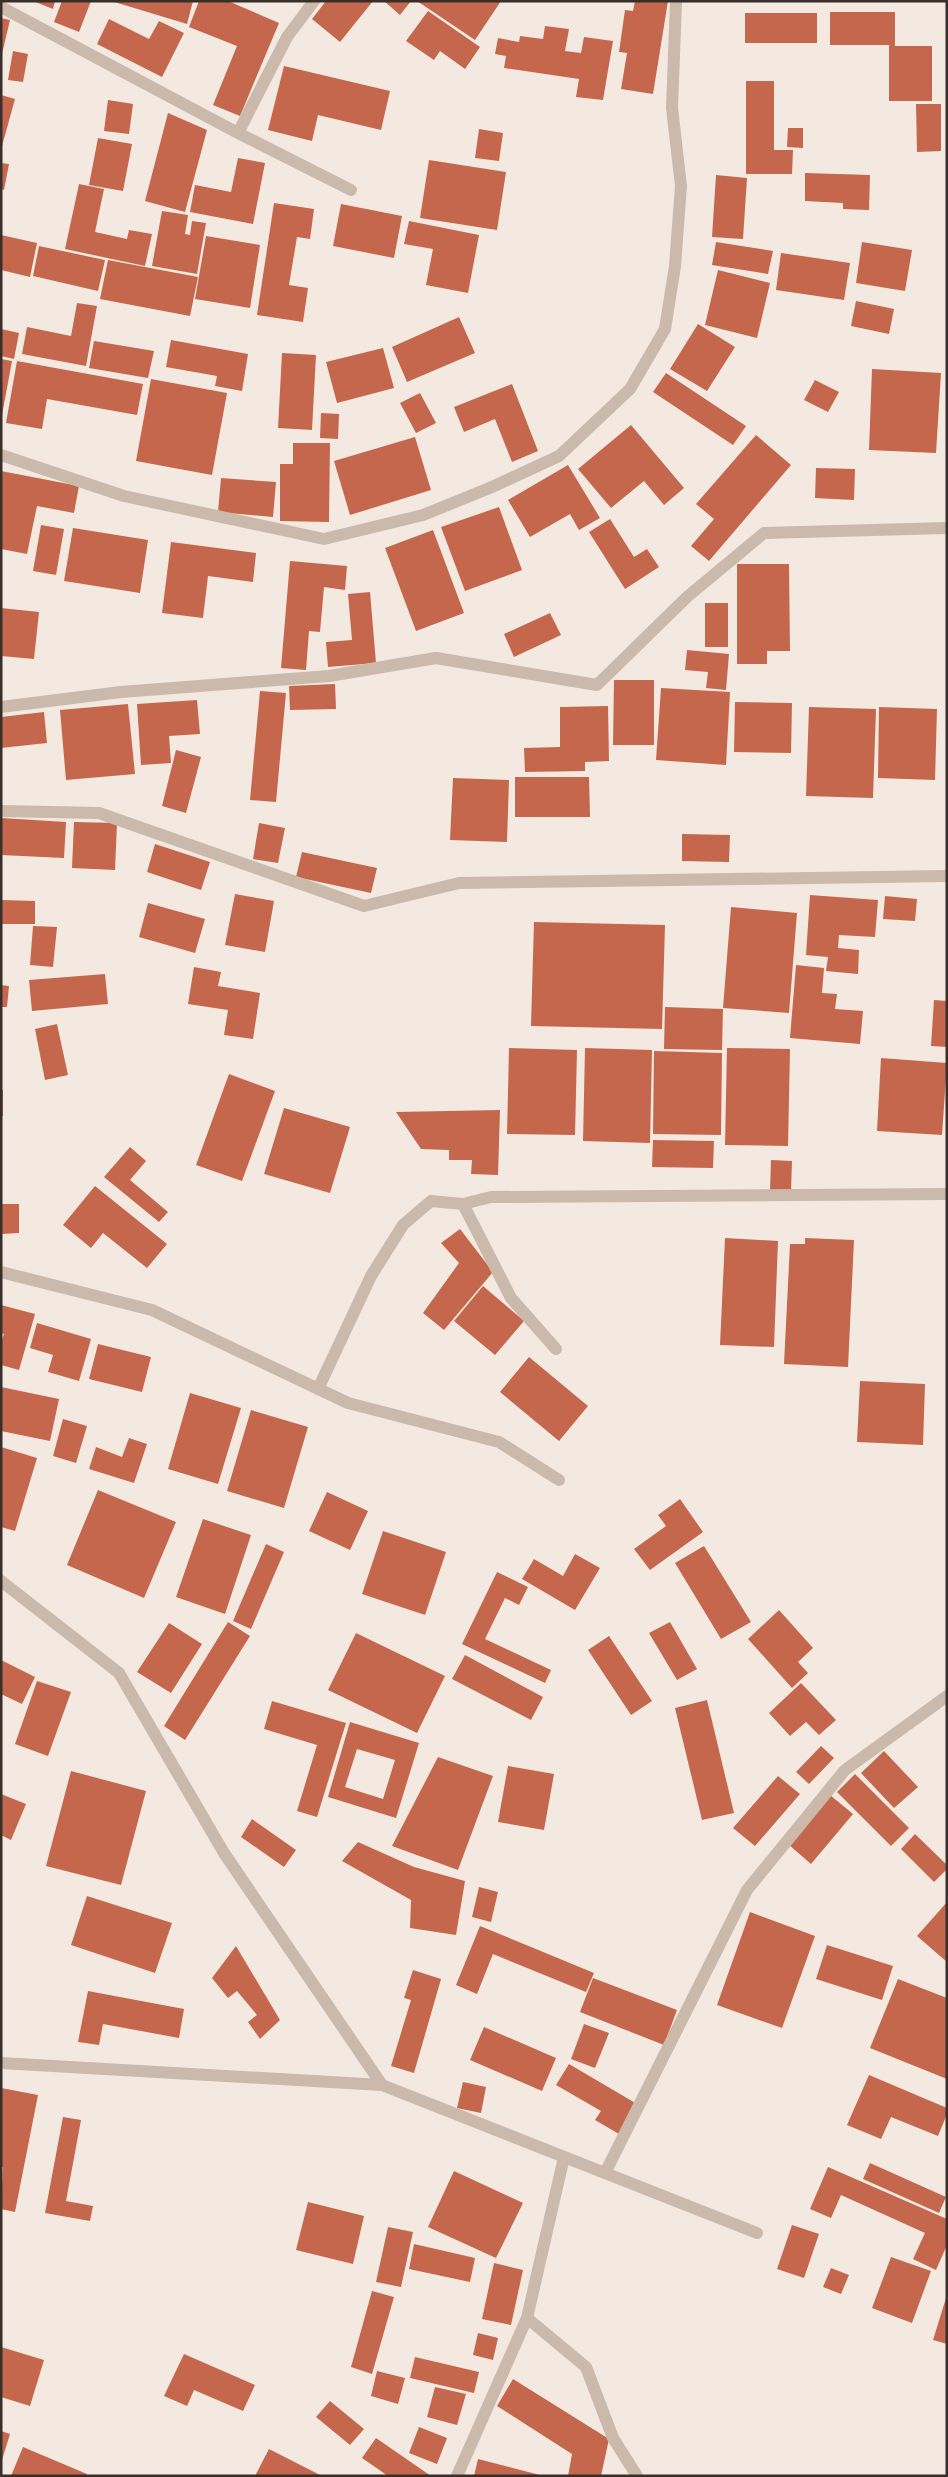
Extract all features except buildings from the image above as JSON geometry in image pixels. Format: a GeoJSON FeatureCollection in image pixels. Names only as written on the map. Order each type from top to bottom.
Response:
{"type":"FeatureCollection","features":[{"type":"Feature","properties":{"kind":"street"},"geometry":{"type":"LineString","coordinates":[[238,133],[287,36],[314,1]]}},
{"type":"Feature","properties":{"kind":"street"},"geometry":{"type":"LineString","coordinates":[[1,455],[124,496],[324,539],[424,515],[560,456],[630,389],[664,329],[675,266],[681,186],[672,108],[676,1]]}},
{"type":"Feature","properties":{"kind":"street"},"geometry":{"type":"LineString","coordinates":[[1,7],[238,133],[351,190]]}},
{"type":"Feature","properties":{"kind":"street"},"geometry":{"type":"LineString","coordinates":[[1,707],[121,692],[330,676],[436,658],[597,686],[687,597],[764,533],[947,528]]}},
{"type":"Feature","properties":{"kind":"street"},"geometry":{"type":"LineString","coordinates":[[1,811],[99,813],[364,906],[459,883],[947,876]]}},
{"type":"Feature","properties":{"kind":"street"},"geometry":{"type":"LineString","coordinates":[[318,1390],[371,1276],[403,1225],[431,1201],[463,1204],[491,1197],[947,1194]]}},
{"type":"Feature","properties":{"kind":"street"},"geometry":{"type":"LineString","coordinates":[[463,1204],[511,1298],[556,1350]]}},
{"type":"Feature","properties":{"kind":"street"},"geometry":{"type":"LineString","coordinates":[[1,1272],[152,1310],[348,1403],[499,1442],[558,1480]]}},
{"type":"Feature","properties":{"kind":"street"},"geometry":{"type":"LineString","coordinates":[[1,1581],[119,1673],[224,1852],[382,2085]]}},
{"type":"Feature","properties":{"kind":"street"},"geometry":{"type":"LineString","coordinates":[[605,2173],[747,1890],[845,1770],[947,1696]]}},
{"type":"Feature","properties":{"kind":"street"},"geometry":{"type":"LineString","coordinates":[[1,2062],[382,2085],[757,2233]]}},
{"type":"Feature","properties":{"kind":"street"},"geometry":{"type":"LineString","coordinates":[[457,2476],[527,2318],[564,2157]]}},
{"type":"Feature","properties":{"kind":"street"},"geometry":{"type":"LineString","coordinates":[[527,2318],[586,2367],[613,2438],[637,2476]]}}]}
